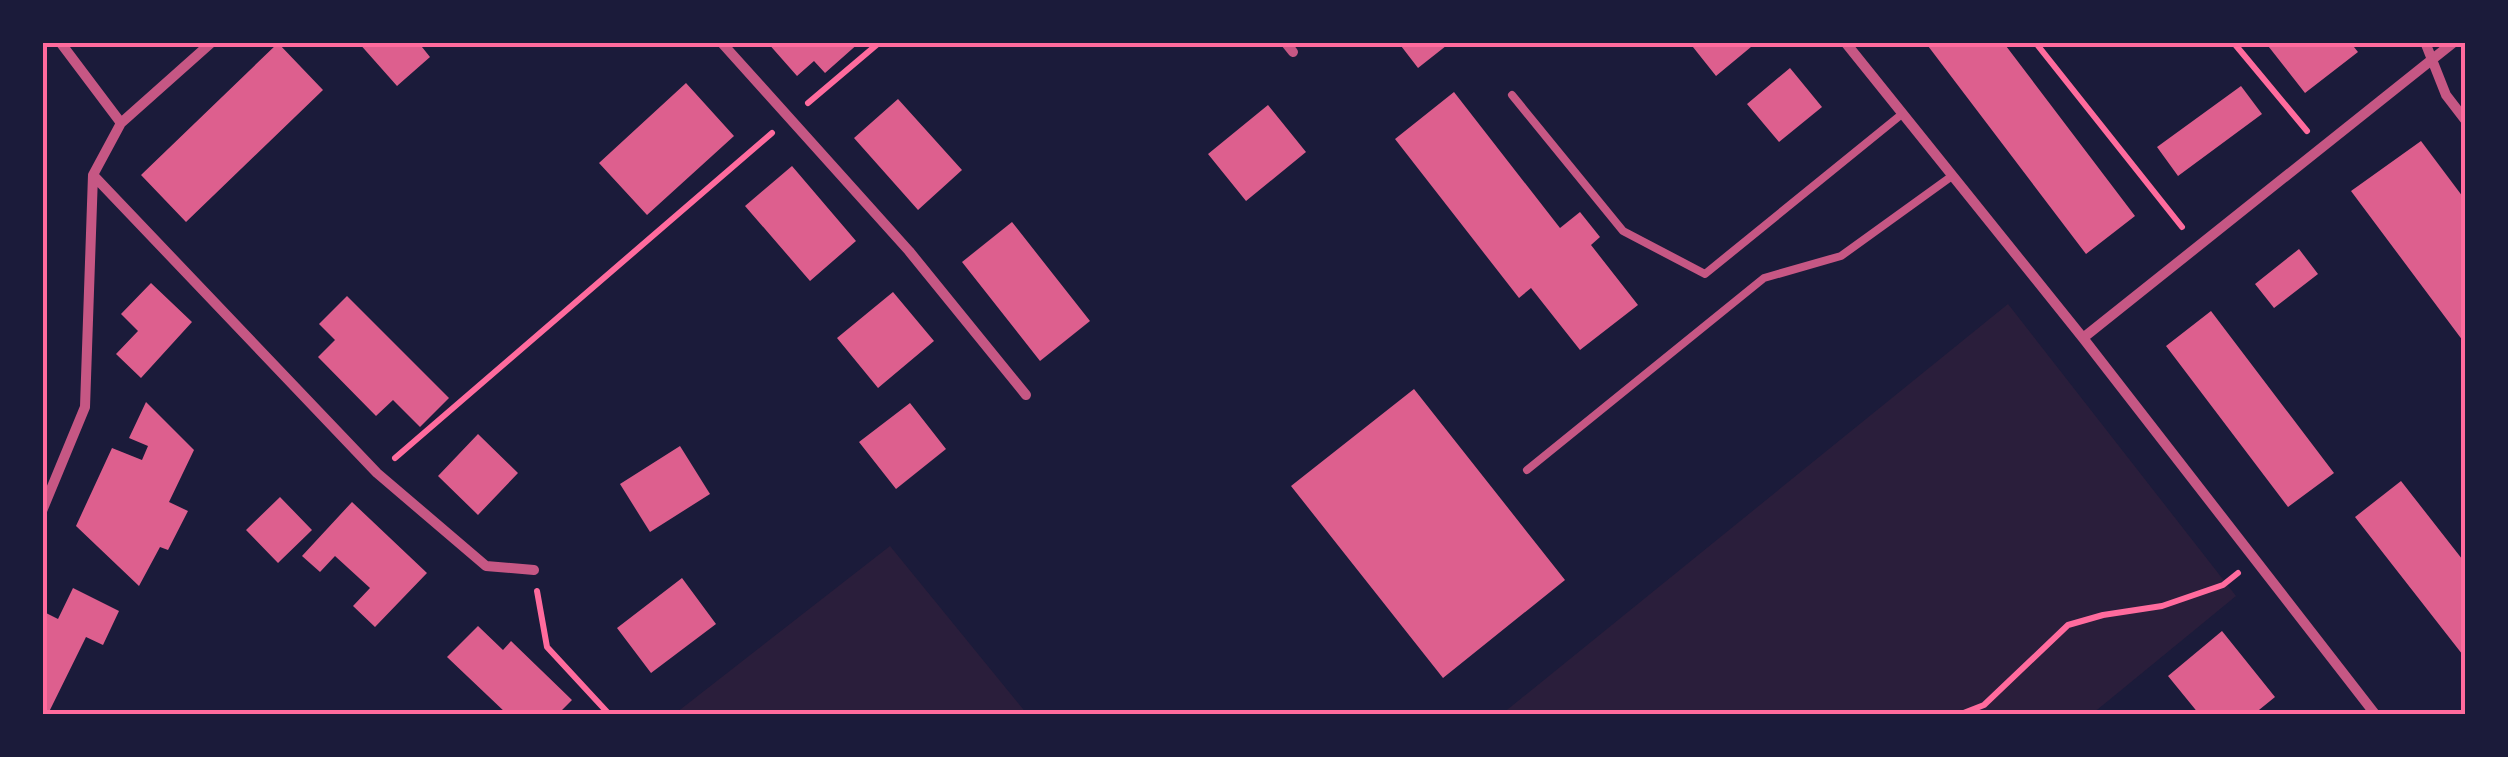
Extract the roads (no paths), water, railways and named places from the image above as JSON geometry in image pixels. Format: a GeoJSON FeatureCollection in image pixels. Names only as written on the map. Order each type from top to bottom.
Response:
{"type":"FeatureCollection","features":[{"type":"Feature","properties":{"kind":"street"},"geometry":{"type":"LineString","coordinates":[[60,42],[120,123]]}},
{"type":"Feature","properties":{"kind":"street"},"geometry":{"type":"LineString","coordinates":[[721,42],[909,251],[1026,394]]}},
{"type":"Feature","properties":{"kind":"street"},"geometry":{"type":"LineString","coordinates":[[1845,42],[2083,338],[2375,714]]}},
{"type":"Feature","properties":{"kind":"street"},"geometry":{"type":"LineString","coordinates":[[2425,42],[2446,95],[2466,121]]}},
{"type":"Feature","properties":{"kind":"street"},"geometry":{"type":"LineString","coordinates":[[2083,338],[2454,42]]}},
{"type":"Feature","properties":{"kind":"street"},"geometry":{"type":"LineString","coordinates":[[42,512],[85,407],[92,175],[120,123],[203,45]]}},
{"type":"Feature","properties":{"kind":"street"},"geometry":{"type":"LineString","coordinates":[[92,175],[377,473],[486,566],[534,570]]}},
{"type":"Feature","properties":{"kind":"lane"},"geometry":{"type":"LineString","coordinates":[[1512,95],[1623,231],[1706,274],[1902,114]]}},
{"type":"Feature","properties":{"kind":"lane"},"geometry":{"type":"LineString","coordinates":[[1527,470],[1764,278],[1840,256],[1952,176]]}}]}
